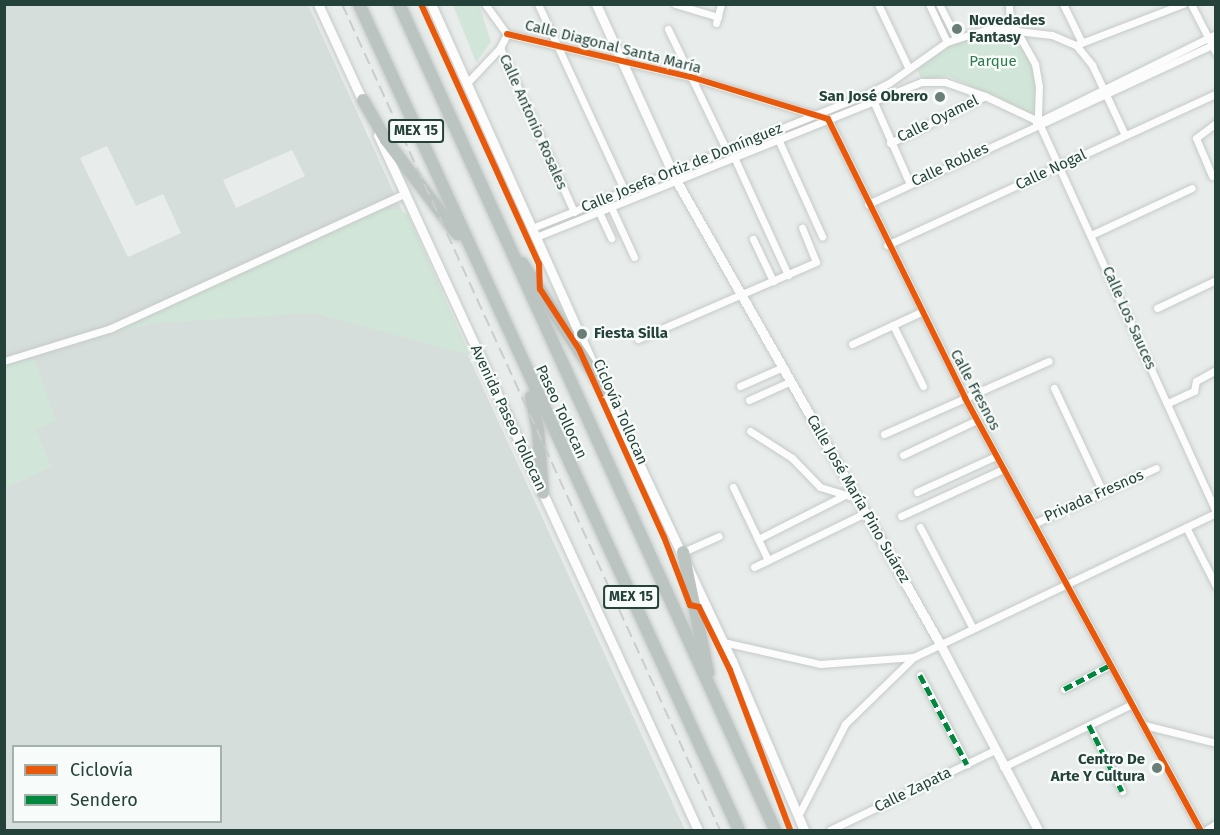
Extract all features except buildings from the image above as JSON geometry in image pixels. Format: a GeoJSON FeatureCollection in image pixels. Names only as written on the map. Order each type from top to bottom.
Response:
{"type":"FeatureCollection","features":[{"type":"Feature","properties":{"kind":"highway","name":"Paseo Tollocan"},"geometry":{"type":"LineString","coordinates":[[359,4],[522,364],[739,831]]}},
{"type":"Feature","properties":{"kind":"highway","name":"Paseo Tollocan"},"geometry":{"type":"LineString","coordinates":[[399,4],[775,831]]}},
{"type":"Feature","properties":{"kind":"highway"},"geometry":{"type":"LineString","coordinates":[[363,100],[386,140],[474,257]]}},
{"type":"Feature","properties":{"kind":"highway"},"geometry":{"type":"LineString","coordinates":[[505,241],[605,391]]}},
{"type":"Feature","properties":{"kind":"highway"},"geometry":{"type":"LineString","coordinates":[[522,364],[538,430],[543,493]]}},
{"type":"Feature","properties":{"kind":"highway"},"geometry":{"type":"LineString","coordinates":[[683,552],[713,694]]}},
{"type":"Feature","properties":{"kind":"main road","name":"Avenida Paseo Tollocan"},"geometry":{"type":"LineString","coordinates":[[318,4],[698,831]]}},
{"type":"Feature","properties":{"kind":"main road"},"geometry":{"type":"LineString","coordinates":[[431,4],[605,391],[683,552],[798,816],[802,831]]}},
{"type":"Feature","properties":{"kind":"main road","name":"Calle José María Pino Suárez"},"geometry":{"type":"LineString","coordinates":[[596,4],[674,176],[940,644],[1038,831]]}},
{"type":"Feature","properties":{"kind":"main road"},"geometry":{"type":"LineString","coordinates":[[1208,831],[1215,825]]}},
{"type":"Feature","properties":{"kind":"street","name":"Calle Antonio Rosales"},"geometry":{"type":"LineString","coordinates":[[485,4],[507,34],[500,48],[574,212]]}},
{"type":"Feature","properties":{"kind":"street"},"geometry":{"type":"LineString","coordinates":[[538,4],[625,191]]}},
{"type":"Feature","properties":{"kind":"street"},"geometry":{"type":"LineString","coordinates":[[675,4],[717,20],[721,4]]}},
{"type":"Feature","properties":{"kind":"street"},"geometry":{"type":"LineString","coordinates":[[878,4],[908,67]]}},
{"type":"Feature","properties":{"kind":"street"},"geometry":{"type":"LineString","coordinates":[[929,4],[947,42]]}},
{"type":"Feature","properties":{"kind":"street"},"geometry":{"type":"LineString","coordinates":[[939,4],[956,38]]}},
{"type":"Feature","properties":{"kind":"street"},"geometry":{"type":"LineString","coordinates":[[1009,4],[1012,28],[1035,64],[1039,86],[1037,125]]}},
{"type":"Feature","properties":{"kind":"street"},"geometry":{"type":"LineString","coordinates":[[1063,4],[1079,44],[1125,135]]}},
{"type":"Feature","properties":{"kind":"street"},"geometry":{"type":"LineString","coordinates":[[1079,44],[1183,4]]}},
{"type":"Feature","properties":{"kind":"street"},"geometry":{"type":"LineString","coordinates":[[1191,4],[1213,43],[1215,53]]}},
{"type":"Feature","properties":{"kind":"street","name":"Calle Josefa Ortiz de Domínguez"},"geometry":{"type":"LineString","coordinates":[[534,233],[611,207],[727,151],[869,93],[896,79],[908,67],[956,38],[991,28],[1012,28],[1052,34],[1079,44]]}},
{"type":"Feature","properties":{"kind":"street"},"geometry":{"type":"LineString","coordinates":[[668,29],[727,151]]}},
{"type":"Feature","properties":{"kind":"street"},"geometry":{"type":"LineString","coordinates":[[1104,91],[1215,33]]}},
{"type":"Feature","properties":{"kind":"street","name":"Calle Diagonal Santa María"},"geometry":{"type":"LineString","coordinates":[[507,34],[691,77],[816,114]]}},
{"type":"Feature","properties":{"kind":"street"},"geometry":{"type":"LineString","coordinates":[[1104,91],[1213,43]]}},
{"type":"Feature","properties":{"kind":"street"},"geometry":{"type":"LineString","coordinates":[[466,84],[500,48]]}},
{"type":"Feature","properties":{"kind":"street","name":"Calle Josefa Ortiz de Domínguez"},"geometry":{"type":"LineString","coordinates":[[534,233],[574,212],[625,191],[735,157],[929,80],[945,81],[986,96],[1037,125]]}},
{"type":"Feature","properties":{"kind":"street","name":"Calle Robles"},"geometry":{"type":"LineString","coordinates":[[868,204],[1104,91]]}},
{"type":"Feature","properties":{"kind":"street"},"geometry":{"type":"LineString","coordinates":[[869,93],[910,184]]}},
{"type":"Feature","properties":{"kind":"street","name":"Calle Nogal"},"geometry":{"type":"LineString","coordinates":[[887,245],[1215,94]]}},
{"type":"Feature","properties":{"kind":"street","name":"Calle Oyamel"},"geometry":{"type":"LineString","coordinates":[[890,143],[986,96]]}},
{"type":"Feature","properties":{"kind":"street"},"geometry":{"type":"LineString","coordinates":[[816,114],[828,119]]}},
{"type":"Feature","properties":{"kind":"street","name":"Calle Fresnos"},"geometry":{"type":"LineString","coordinates":[[828,119],[887,245],[965,398],[1064,584],[1201,831]]}},
{"type":"Feature","properties":{"kind":"street"},"geometry":{"type":"LineString","coordinates":[[1212,176],[1212,166],[1196,136],[1215,123]]}},
{"type":"Feature","properties":{"kind":"street","name":"Calle Los Sauces"},"geometry":{"type":"LineString","coordinates":[[1037,125],[1060,166],[1215,512]]}},
{"type":"Feature","properties":{"kind":"street"},"geometry":{"type":"LineString","coordinates":[[778,139],[822,236]]}},
{"type":"Feature","properties":{"kind":"street"},"geometry":{"type":"LineString","coordinates":[[735,157],[789,274]]}},
{"type":"Feature","properties":{"kind":"street"},"geometry":{"type":"LineString","coordinates":[[1091,235],[1192,188]]}},
{"type":"Feature","properties":{"kind":"street"},"geometry":{"type":"LineString","coordinates":[[4,361],[111,328],[404,194]]}},
{"type":"Feature","properties":{"kind":"street"},"geometry":{"type":"LineString","coordinates":[[611,207],[634,256]]}},
{"type":"Feature","properties":{"kind":"street"},"geometry":{"type":"LineString","coordinates":[[599,212],[611,238]]}},
{"type":"Feature","properties":{"kind":"street"},"geometry":{"type":"LineString","coordinates":[[638,339],[816,262],[802,228]]}},
{"type":"Feature","properties":{"kind":"street"},"geometry":{"type":"LineString","coordinates":[[753,239],[772,281]]}},
{"type":"Feature","properties":{"kind":"street"},"geometry":{"type":"LineString","coordinates":[[1157,308],[1215,280]]}},
{"type":"Feature","properties":{"kind":"street"},"geometry":{"type":"LineString","coordinates":[[852,344],[921,312]]}},
{"type":"Feature","properties":{"kind":"street"},"geometry":{"type":"LineString","coordinates":[[893,325],[922,386]]}},
{"type":"Feature","properties":{"kind":"street"},"geometry":{"type":"LineString","coordinates":[[884,434],[1049,361]]}},
{"type":"Feature","properties":{"kind":"street"},"geometry":{"type":"LineString","coordinates":[[740,386],[783,366]]}},
{"type":"Feature","properties":{"kind":"street"},"geometry":{"type":"LineString","coordinates":[[1168,404],[1194,391],[1197,381],[1215,370]]}},
{"type":"Feature","properties":{"kind":"street"},"geometry":{"type":"LineString","coordinates":[[749,400],[791,381]]}},
{"type":"Feature","properties":{"kind":"street"},"geometry":{"type":"LineString","coordinates":[[1054,388],[1103,492]]}},
{"type":"Feature","properties":{"kind":"street"},"geometry":{"type":"LineString","coordinates":[[903,455],[977,420]]}},
{"type":"Feature","properties":{"kind":"street"},"geometry":{"type":"LineString","coordinates":[[750,431],[792,458],[820,487],[843,496],[857,498]]}},
{"type":"Feature","properties":{"kind":"street"},"geometry":{"type":"LineString","coordinates":[[917,492],[996,456]]}},
{"type":"Feature","properties":{"kind":"street","name":"Privada Fresnos"},"geometry":{"type":"LineString","coordinates":[[1033,524],[1156,468]]}},
{"type":"Feature","properties":{"kind":"street"},"geometry":{"type":"LineString","coordinates":[[901,516],[1003,469]]}},
{"type":"Feature","properties":{"kind":"street"},"geometry":{"type":"LineString","coordinates":[[733,486],[768,560]]}},
{"type":"Feature","properties":{"kind":"street"},"geometry":{"type":"LineString","coordinates":[[758,539],[843,496]]}},
{"type":"Feature","properties":{"kind":"street"},"geometry":{"type":"LineString","coordinates":[[798,816],[845,724],[915,657],[972,627],[1215,512]]}},
{"type":"Feature","properties":{"kind":"street"},"geometry":{"type":"LineString","coordinates":[[754,567],[865,513]]}},
{"type":"Feature","properties":{"kind":"street"},"geometry":{"type":"LineString","coordinates":[[920,527],[972,627]]}},
{"type":"Feature","properties":{"kind":"street"},"geometry":{"type":"LineString","coordinates":[[1186,527],[1215,586]]}},
{"type":"Feature","properties":{"kind":"street"},"geometry":{"type":"LineString","coordinates":[[683,552],[719,536]]}},
{"type":"Feature","properties":{"kind":"street"},"geometry":{"type":"LineString","coordinates":[[723,642],[820,664],[915,657]]}},
{"type":"Feature","properties":{"kind":"street"},"geometry":{"type":"LineString","coordinates":[[1064,689],[1110,666]]}},
{"type":"Feature","properties":{"kind":"street"},"geometry":{"type":"LineString","coordinates":[[920,675],[967,764]]}},
{"type":"Feature","properties":{"kind":"street"},"geometry":{"type":"LineString","coordinates":[[1003,767],[1131,704]]}},
{"type":"Feature","properties":{"kind":"street"},"geometry":{"type":"LineString","coordinates":[[1089,725],[1122,791]]}},
{"type":"Feature","properties":{"kind":"street"},"geometry":{"type":"LineString","coordinates":[[1144,725],[1215,743]]}},
{"type":"Feature","properties":{"kind":"street","name":"Calle Zapata"},"geometry":{"type":"LineString","coordinates":[[831,831],[995,750]]}},
{"type":"Feature","properties":{"kind":"shaded area"},"geometry":{"type":"Polygon","coordinates":[[[5,5],[308,5],[685,830],[5,830],[5,5]],[[107,146],[80,158],[128,257],[181,233],[163,194],[136,206],[107,146]],[[292,150],[223,180],[236,208],[305,176],[292,150]]]}},
{"type":"Feature","properties":{"kind":"green space"},"geometry":{"type":"Polygon","coordinates":[[[453,5],[479,5],[491,42],[476,62],[453,5]]]}},
{"type":"Feature","properties":{"kind":"green space","name":"Parque"},"geometry":{"type":"Polygon","coordinates":[[[995,28],[1010,36],[1035,62],[1039,118],[948,76],[922,80],[914,63],[939,47],[995,28]]]}},
{"type":"Feature","properties":{"kind":"green space"},"geometry":{"type":"Polygon","coordinates":[[[382,209],[399,209],[408,215],[470,355],[314,313],[155,323],[108,335],[382,209]]]}},
{"type":"Feature","properties":{"kind":"green space"},"geometry":{"type":"Polygon","coordinates":[[[34,358],[56,421],[36,429],[51,467],[5,488],[5,366],[34,358]]]}},
{"type":"Feature","properties":{"kind":"railway"},"geometry":{"type":"LineString","coordinates":[[342,4],[720,830]]}},
{"type":"Feature","properties":{"kind":"marked path"},"geometry":{"type":"LineString","coordinates":[[1064,689],[1110,665]]}},
{"type":"Feature","properties":{"kind":"marked path"},"geometry":{"type":"LineString","coordinates":[[920,675],[967,764]]}},
{"type":"Feature","properties":{"kind":"marked path"},"geometry":{"type":"LineString","coordinates":[[1089,725],[1122,791]]}},
{"type":"Feature","properties":{"kind":"cycle path","name":"Ciclovía Tollocan"},"geometry":{"type":"LineString","coordinates":[[421,4],[539,264],[540,289],[579,349],[664,537],[690,605],[699,607],[730,670],[790,830]]}},
{"type":"Feature","properties":{"kind":"cycle path"},"geometry":{"type":"LineString","coordinates":[[507,34],[691,77],[828,119],[965,398],[1201,830]]}},
{"type":"Feature","properties":{"kind":"place","name":"Novedades Fantasy"},"geometry":{"type":"Point","coordinates":[957,29]}},
{"type":"Feature","properties":{"kind":"place","name":"San José Obrero"},"geometry":{"type":"Point","coordinates":[940,97]}},
{"type":"Feature","properties":{"kind":"place","name":"Fiesta Silla"},"geometry":{"type":"Point","coordinates":[582,334]}},
{"type":"Feature","properties":{"kind":"place","name":"Centro De Arte Y Cultura"},"geometry":{"type":"Point","coordinates":[1157,768]}}]}
